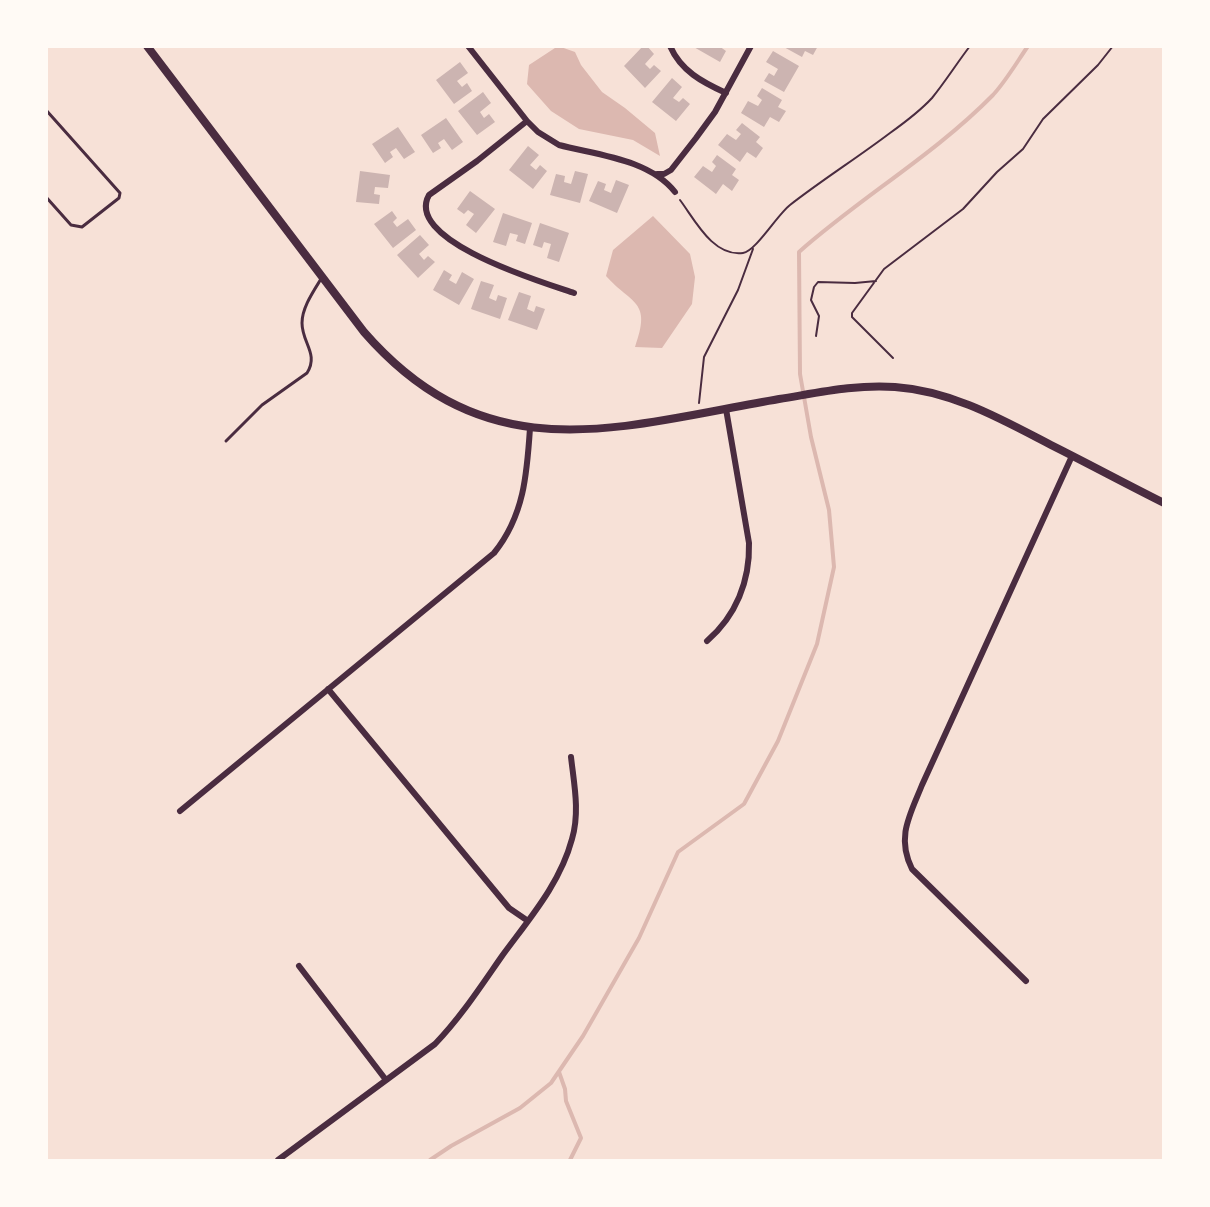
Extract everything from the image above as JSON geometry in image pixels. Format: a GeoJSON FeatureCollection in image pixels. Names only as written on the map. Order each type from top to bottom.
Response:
{"type":"FeatureCollection","features":[{"type":"Feature","properties":{"kind":"street"},"geometry":{"type":"LineString","coordinates":[[147,46],[380,351],[422,386],[457,406],[482,416],[530,428],[553,431],[615,428],[833,390],[895,387],[926,391],[949,397],[1004,420],[1164,503]]}},
{"type":"Feature","properties":{"kind":"street"},"geometry":{"type":"LineString","coordinates":[[468,46],[538,132],[559,145],[618,160],[657,174],[664,174],[671,170],[696,138],[726,93],[751,46]]}},
{"type":"Feature","properties":{"kind":"street"},"geometry":{"type":"LineString","coordinates":[[670,46],[681,66],[690,74],[726,93]]}},
{"type":"Feature","properties":{"kind":"street"},"geometry":{"type":"LineString","coordinates":[[527,121],[429,195],[426,200],[426,212],[441,232],[475,256],[574,293]]}},
{"type":"Feature","properties":{"kind":"street"},"geometry":{"type":"LineString","coordinates":[[657,174],[675,192]]}},
{"type":"Feature","properties":{"kind":"street"},"geometry":{"type":"LineString","coordinates":[[707,640],[719,630],[735,607],[746,578],[749,558],[749,543],[726,409]]}},
{"type":"Feature","properties":{"kind":"street"},"geometry":{"type":"LineString","coordinates":[[180,811],[482,563],[506,537],[522,496],[530,428]]}},
{"type":"Feature","properties":{"kind":"street"},"geometry":{"type":"LineString","coordinates":[[1026,981],[916,874],[907,859],[904,834],[922,785],[1072,456]]}},
{"type":"Feature","properties":{"kind":"street"},"geometry":{"type":"LineString","coordinates":[[328,689],[509,908],[528,921]]}},
{"type":"Feature","properties":{"kind":"street"},"geometry":{"type":"LineString","coordinates":[[278,1161],[435,1044],[450,1028],[528,921],[551,889],[564,864],[573,837],[576,798],[571,757]]}},
{"type":"Feature","properties":{"kind":"street"},"geometry":{"type":"LineString","coordinates":[[299,966],[387,1080]]}},
{"type":"Feature","properties":{"kind":"lane"},"geometry":{"type":"LineString","coordinates":[[46,110],[120,194],[119,198],[82,227],[71,225],[46,198]]}},
{"type":"Feature","properties":{"kind":"lane"},"geometry":{"type":"LineString","coordinates":[[226,441],[262,405],[307,373],[312,366],[312,357],[303,333],[302,321],[311,295],[322,278]]}},
{"type":"Feature","properties":{"kind":"path"},"geometry":{"type":"LineString","coordinates":[[698,414],[704,357],[738,290],[753,249],[788,207],[883,138],[931,99],[970,46]]}},
{"type":"Feature","properties":{"kind":"path"},"geometry":{"type":"LineString","coordinates":[[894,358],[852,317],[852,313],[884,269],[963,209],[996,172],[1023,149],[1043,119],[1098,65],[1113,46]]}},
{"type":"Feature","properties":{"kind":"path"},"geometry":{"type":"LineString","coordinates":[[675,192],[706,235],[723,250],[744,253],[753,249]]}},
{"type":"Feature","properties":{"kind":"path"},"geometry":{"type":"LineString","coordinates":[[816,336],[820,321],[811,300],[814,287],[818,282],[876,281]]}},
{"type":"Feature","properties":{"kind":"shaded area"},"geometry":{"type":"Polygon","coordinates":[[[558,46],[575,52],[581,65],[602,92],[655,133],[660,156],[633,140],[579,129],[551,111],[527,84],[529,65],[558,46]]]}},
{"type":"Feature","properties":{"kind":"shaded area"},"geometry":{"type":"Polygon","coordinates":[[[653,216],[690,254],[695,277],[692,304],[662,348],[635,347],[640,332],[640,312],[637,305],[606,276],[613,250],[653,216]]]}},
{"type":"Feature","properties":{"kind":"building"},"geometry":{"type":"Polygon","coordinates":[[[643,46],[647,46],[654,54],[645,64],[650,69],[654,65],[661,71],[645,88],[624,66],[643,46]]]}},
{"type":"Feature","properties":{"kind":"building"},"geometry":{"type":"Polygon","coordinates":[[[692,46],[719,46],[726,51],[720,62],[692,46]]]}},
{"type":"Feature","properties":{"kind":"building"},"geometry":{"type":"Polygon","coordinates":[[[782,46],[818,46],[813,55],[805,51],[802,57],[782,46]]]}},
{"type":"Feature","properties":{"kind":"building"},"geometry":{"type":"Polygon","coordinates":[[[773,51],[799,66],[784,92],[764,81],[769,73],[774,76],[778,69],[766,62],[773,51]]]}},
{"type":"Feature","properties":{"kind":"building"},"geometry":{"type":"Polygon","coordinates":[[[460,62],[468,73],[457,81],[462,87],[467,83],[472,91],[454,104],[436,80],[460,62]]]}},
{"type":"Feature","properties":{"kind":"building"},"geometry":{"type":"Polygon","coordinates":[[[672,78],[682,87],[673,98],[679,102],[683,98],[690,104],[676,121],[652,102],[672,78]]]}},
{"type":"Feature","properties":{"kind":"building"},"geometry":{"type":"Polygon","coordinates":[[[762,88],[782,100],[778,107],[786,111],[779,122],[770,117],[764,127],[741,113],[748,101],[758,106],[762,100],[757,96],[762,88]]]}},
{"type":"Feature","properties":{"kind":"building"},"geometry":{"type":"Polygon","coordinates":[[[483,92],[491,103],[480,112],[484,118],[489,114],[495,122],[477,135],[458,111],[483,92]]]}},
{"type":"Feature","properties":{"kind":"building"},"geometry":{"type":"Polygon","coordinates":[[[446,118],[463,142],[452,150],[444,139],[438,143],[441,148],[433,153],[421,135],[446,118]]]}},
{"type":"Feature","properties":{"kind":"building"},"geometry":{"type":"Polygon","coordinates":[[[742,123],[760,137],[756,142],[763,148],[756,158],[747,152],[740,162],[718,145],[727,134],[736,140],[741,134],[736,130],[742,123]]]}},
{"type":"Feature","properties":{"kind":"building"},"geometry":{"type":"Polygon","coordinates":[[[398,127],[415,152],[404,159],[396,148],[390,152],[393,157],[385,163],[372,144],[398,127]]]}},
{"type":"Feature","properties":{"kind":"building"},"geometry":{"type":"Polygon","coordinates":[[[528,146],[539,155],[530,165],[536,170],[540,165],[547,171],[533,189],[509,170],[528,146]]]}},
{"type":"Feature","properties":{"kind":"building"},"geometry":{"type":"Polygon","coordinates":[[[717,155],[736,169],[732,175],[739,180],[732,191],[723,184],[716,194],[694,177],[703,166],[712,172],[716,166],[712,162],[717,155]]]}},
{"type":"Feature","properties":{"kind":"building"},"geometry":{"type":"Polygon","coordinates":[[[360,171],[390,175],[388,188],[375,187],[374,194],[380,195],[379,204],[356,202],[360,171]]]}},
{"type":"Feature","properties":{"kind":"building"},"geometry":{"type":"Polygon","coordinates":[[[575,171],[588,174],[580,203],[550,195],[556,174],[565,176],[564,182],[571,184],[575,171]]]}},
{"type":"Feature","properties":{"kind":"building"},"geometry":{"type":"Polygon","coordinates":[[[616,180],[629,185],[617,213],[589,201],[598,181],[606,184],[604,190],[611,193],[616,180]]]}},
{"type":"Feature","properties":{"kind":"building"},"geometry":{"type":"Polygon","coordinates":[[[470,191],[495,209],[476,233],[466,225],[474,214],[468,210],[464,214],[457,209],[470,191]]]}},
{"type":"Feature","properties":{"kind":"building"},"geometry":{"type":"Polygon","coordinates":[[[392,211],[397,218],[393,222],[397,227],[408,219],[416,230],[393,248],[374,224],[392,211]]]}},
{"type":"Feature","properties":{"kind":"building"},"geometry":{"type":"Polygon","coordinates":[[[503,213],[532,223],[525,244],[516,241],[518,235],[510,233],[506,246],[493,242],[503,213]]]}},
{"type":"Feature","properties":{"kind":"building"},"geometry":{"type":"Polygon","coordinates":[[[540,223],[569,233],[559,262],[547,258],[551,244],[544,242],[542,248],[533,245],[540,223]]]}},
{"type":"Feature","properties":{"kind":"building"},"geometry":{"type":"Polygon","coordinates":[[[420,235],[429,245],[419,254],[424,260],[428,256],[435,262],[418,278],[397,255],[420,235]]]}},
{"type":"Feature","properties":{"kind":"building"},"geometry":{"type":"Polygon","coordinates":[[[444,270],[452,275],[449,280],[456,284],[462,272],[474,279],[459,305],[433,290],[444,270]]]}},
{"type":"Feature","properties":{"kind":"building"},"geometry":{"type":"Polygon","coordinates":[[[481,281],[494,285],[489,298],[496,301],[498,295],[507,298],[500,319],[471,309],[481,281]]]}},
{"type":"Feature","properties":{"kind":"building"},"geometry":{"type":"Polygon","coordinates":[[[519,292],[531,296],[527,309],[534,312],[536,306],[545,309],[537,330],[508,320],[519,292]]]}},
{"type":"Feature","properties":{"kind":"waterway"},"geometry":{"type":"LineString","coordinates":[[430,1160],[520,1108],[551,1083],[583,1036],[639,938],[678,852],[744,804],[778,741],[817,644],[834,567],[829,510],[811,437],[800,374],[799,252],[970,117],[998,90],[1028,46]]}},
{"type":"Feature","properties":{"kind":"waterway"},"geometry":{"type":"LineString","coordinates":[[559,1072],[565,1089],[566,1101],[581,1138],[570,1160]]}}]}
